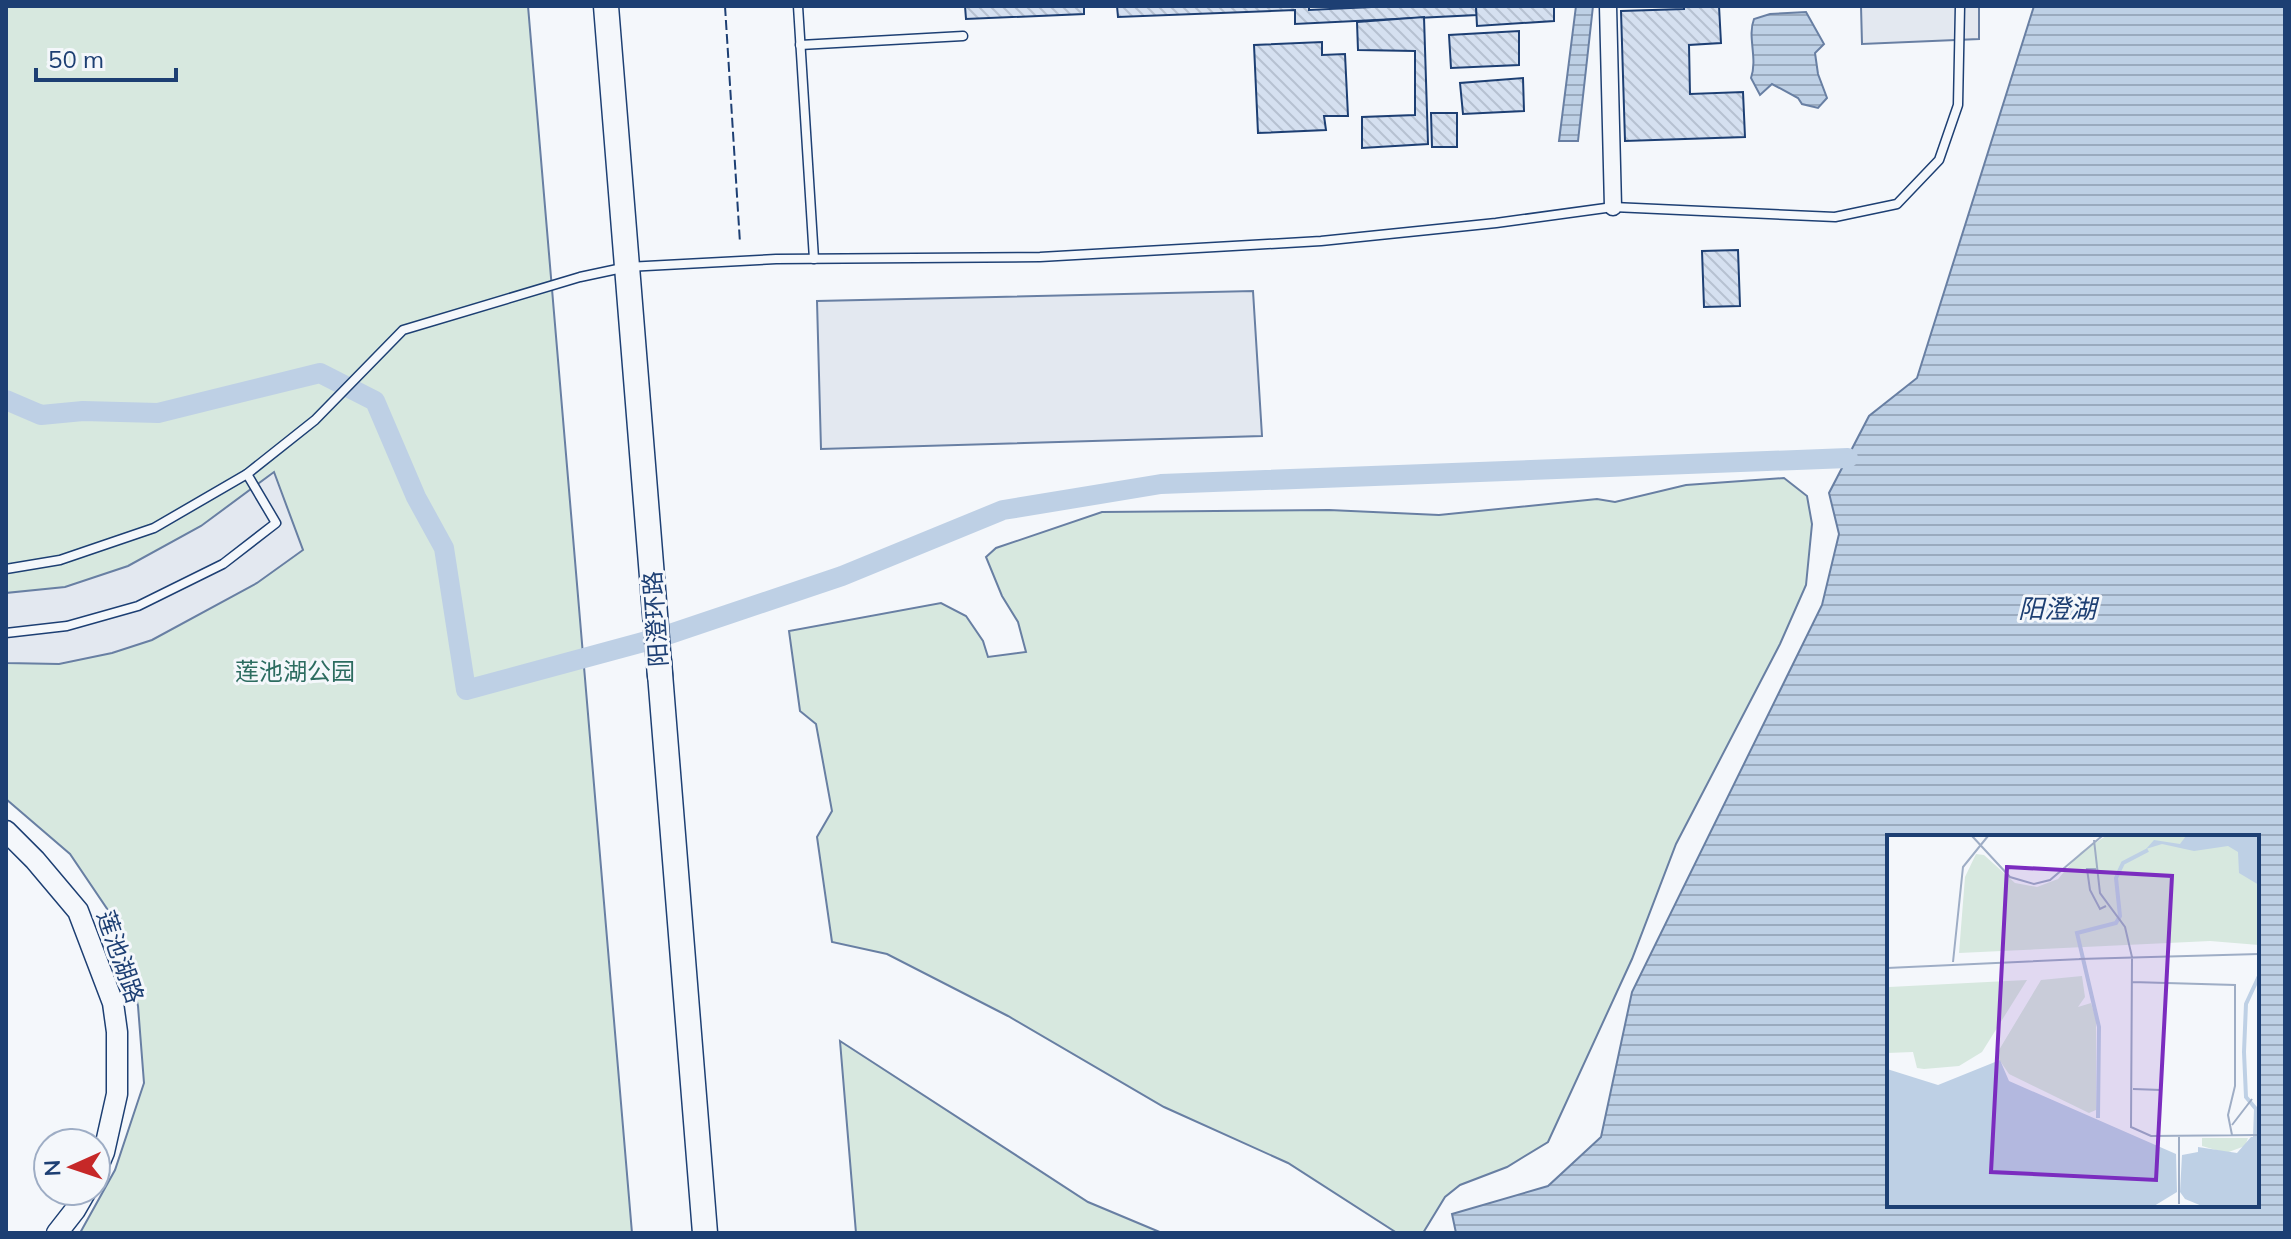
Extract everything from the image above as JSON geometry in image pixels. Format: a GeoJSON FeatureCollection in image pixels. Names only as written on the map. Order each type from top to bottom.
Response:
{"type":"FeatureCollection","features":[{"type":"Feature","properties":{"kind":"main road","name":"阳澄环路"},"geometry":{"type":"LineString","coordinates":[[606,6],[705,1233]]}},
{"type":"Feature","properties":{"kind":"street"},"geometry":{"type":"LineString","coordinates":[[1608,6],[1613,207]]}},
{"type":"Feature","properties":{"kind":"street","name":"莲池湖路"},"geometry":{"type":"LineString","coordinates":[[6,831],[78,911],[113,1003],[118,1047],[117,1094],[110,1127]]}},
{"type":"Feature","properties":{"kind":"street"},"geometry":{"type":"LineString","coordinates":[[57,1233],[77,1207]]}},
{"type":"Feature","properties":{"kind":"lane"},"geometry":{"type":"LineString","coordinates":[[798,6],[814,259]]}},
{"type":"Feature","properties":{"kind":"lane"},"geometry":{"type":"LineString","coordinates":[[6,569],[60,560],[154,528],[247,474],[325,410],[403,330],[580,277],[627,267],[814,259],[1040,257],[1321,241],[1613,207],[1835,217],[1897,204],[1939,160],[1958,105],[1960,6]]}},
{"type":"Feature","properties":{"kind":"lane"},"geometry":{"type":"LineString","coordinates":[[800,45],[963,36]]}},
{"type":"Feature","properties":{"kind":"lane"},"geometry":{"type":"LineString","coordinates":[[6,633],[67,626],[138,606],[223,564],[276,523],[247,474]]}},
{"type":"Feature","properties":{"kind":"green space","name":"莲池湖公园"},"geometry":{"type":"Polygon","coordinates":[[[6,6],[528,6],[632,1233],[80,1233],[94,1207],[112,1207],[112,1175],[144,1083],[138,1006],[120,928],[70,854],[6,799],[6,6]]]}},
{"type":"Feature","properties":{"kind":"green space"},"geometry":{"type":"Polygon","coordinates":[[[1784,478],[1807,496],[1812,524],[1806,585],[1780,644],[1676,844],[1632,959],[1548,1142],[1507,1167],[1460,1185],[1445,1197],[1423,1233],[1397,1233],[1288,1163],[1164,1107],[1008,1016],[887,954],[832,942],[817,837],[832,811],[816,724],[800,711],[789,631],[941,603],[966,616],[983,641],[988,657],[1026,652],[1018,622],[1002,596],[986,557],[996,548],[1102,512],[1329,510],[1439,515],[1597,499],[1615,502],[1686,485],[1784,478]]]}},
{"type":"Feature","properties":{"kind":"green space"},"geometry":{"type":"Polygon","coordinates":[[[840,1041],[1088,1202],[1162,1233],[856,1233],[840,1041]]]}},
{"type":"Feature","properties":{"kind":"shaded area"},"geometry":{"type":"Polygon","coordinates":[[[1861,6],[1979,6],[1979,39],[1862,44],[1861,6]]]}},
{"type":"Feature","properties":{"kind":"shaded area"},"geometry":{"type":"Polygon","coordinates":[[[1253,291],[1262,436],[821,449],[817,301],[1253,291]]]}},
{"type":"Feature","properties":{"kind":"shaded area"},"geometry":{"type":"Polygon","coordinates":[[[274,472],[303,550],[257,583],[152,640],[112,653],[59,664],[6,663],[6,593],[65,587],[128,566],[201,526],[274,472]]]}},
{"type":"Feature","properties":{"kind":"water"},"geometry":{"type":"Polygon","coordinates":[[[1576,6],[1593,6],[1578,141],[1559,141],[1576,6]]]}},
{"type":"Feature","properties":{"kind":"water","name":"阳澄湖"},"geometry":{"type":"Polygon","coordinates":[[[2034,6],[2285,6],[2285,1233],[1456,1233],[1452,1214],[1548,1186],[1601,1137],[1632,992],[1822,605],[1839,534],[1829,493],[1869,416],[1917,378],[2034,6]]]}},
{"type":"Feature","properties":{"kind":"water"},"geometry":{"type":"Polygon","coordinates":[[[1806,12],[1824,44],[1815,53],[1818,74],[1827,98],[1818,108],[1802,104],[1798,98],[1772,84],[1760,95],[1751,78],[1754,19],[1770,14],[1806,12]]]}},
{"type":"Feature","properties":{"kind":"building"},"geometry":{"type":"Polygon","coordinates":[[[965,6],[1084,6],[1084,14],[966,19],[965,6]]]}},
{"type":"Feature","properties":{"kind":"building"},"geometry":{"type":"Polygon","coordinates":[[[1117,6],[1309,6],[1309,10],[1476,6],[1477,15],[1295,24],[1295,10],[1118,17],[1117,6]]]}},
{"type":"Feature","properties":{"kind":"building"},"geometry":{"type":"Polygon","coordinates":[[[1476,6],[1554,6],[1554,21],[1477,26],[1476,6]]]}},
{"type":"Feature","properties":{"kind":"building"},"geometry":{"type":"Polygon","coordinates":[[[1684,6],[1719,6],[1721,43],[1689,45],[1690,94],[1743,92],[1745,137],[1625,141],[1621,11],[1684,9],[1684,6]]]}},
{"type":"Feature","properties":{"kind":"building"},"geometry":{"type":"Polygon","coordinates":[[[1424,17],[1428,144],[1362,148],[1362,117],[1415,115],[1415,51],[1358,50],[1357,22],[1424,17]]]}},
{"type":"Feature","properties":{"kind":"building"},"geometry":{"type":"Polygon","coordinates":[[[1519,31],[1519,65],[1451,68],[1449,35],[1519,31]]]}},
{"type":"Feature","properties":{"kind":"building"},"geometry":{"type":"Polygon","coordinates":[[[1322,42],[1322,55],[1345,54],[1348,116],[1324,116],[1326,130],[1258,133],[1254,45],[1322,42]]]}},
{"type":"Feature","properties":{"kind":"building"},"geometry":{"type":"Polygon","coordinates":[[[1523,78],[1524,111],[1463,114],[1460,83],[1523,78]]]}},
{"type":"Feature","properties":{"kind":"building"},"geometry":{"type":"Polygon","coordinates":[[[1431,113],[1457,113],[1457,147],[1432,147],[1431,113]]]}},
{"type":"Feature","properties":{"kind":"building"},"geometry":{"type":"Polygon","coordinates":[[[1738,250],[1740,306],[1704,307],[1702,251],[1738,250]]]}},
{"type":"Feature","properties":{"kind":"waterway"},"geometry":{"type":"LineString","coordinates":[[6,400],[41,415],[83,411],[158,413],[320,373],[375,401],[416,497],[444,548],[466,690],[658,638],[842,576],[1003,510],[1161,484],[1848,458]]}},
{"type":"Feature","properties":{"kind":"fence"},"geometry":{"type":"LineString","coordinates":[[725,6],[740,243]]}}]}
